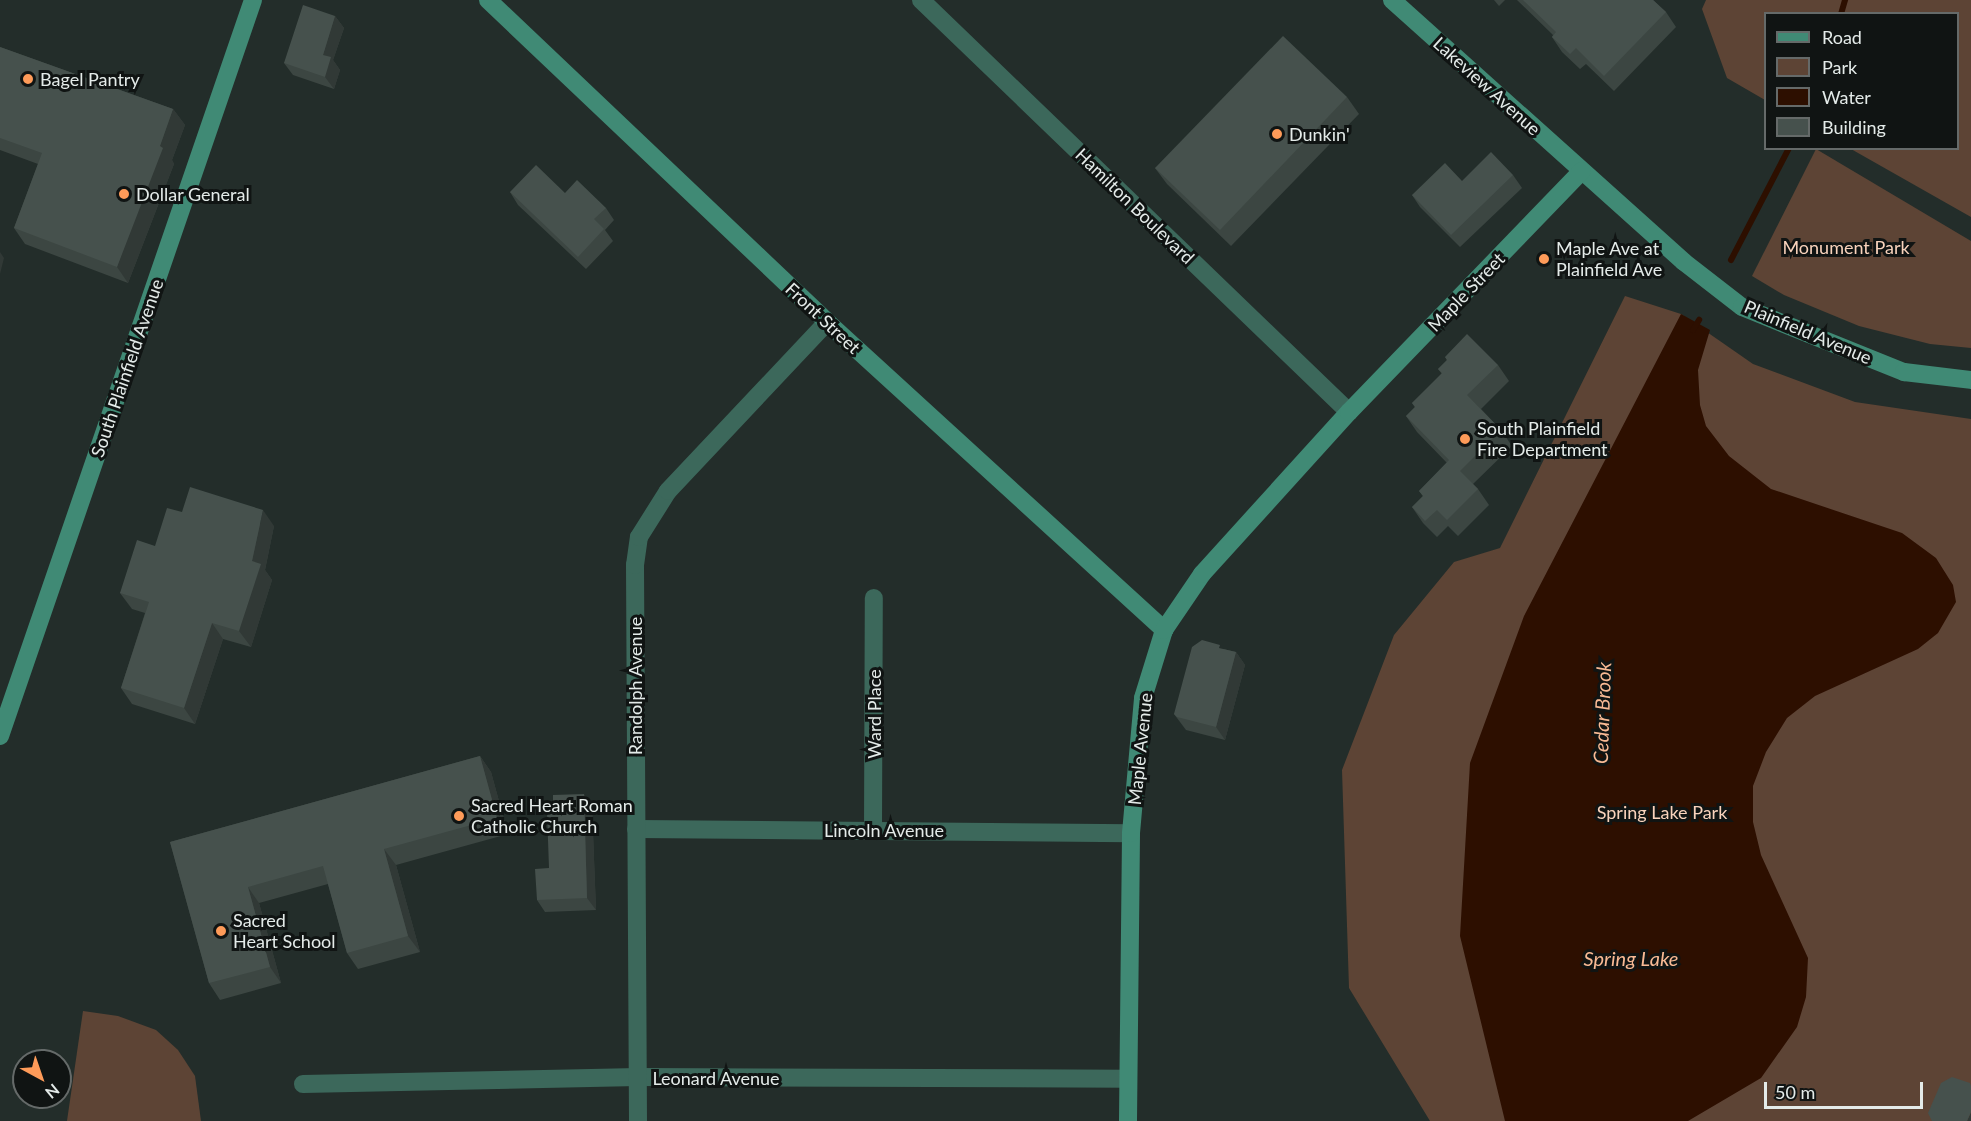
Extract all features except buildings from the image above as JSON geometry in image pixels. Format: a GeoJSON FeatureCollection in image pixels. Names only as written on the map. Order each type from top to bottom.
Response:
{"type":"FeatureCollection","features":[{"type":"Feature","properties":{"kind":"street","name":"South Plainfield Avenue"},"geometry":{"type":"LineString","coordinates":[[0,736],[253,0]]}},
{"type":"Feature","properties":{"kind":"street","name":"Front Street"},"geometry":{"type":"LineString","coordinates":[[488,0],[827,322],[1164,630]]}},
{"type":"Feature","properties":{"kind":"street","name":"Hamilton Boulevard"},"geometry":{"type":"LineString","coordinates":[[921,0],[1349,412]]}},
{"type":"Feature","properties":{"kind":"street","name":"Lakeview Avenue"},"geometry":{"type":"LineString","coordinates":[[1392,0],[1582,171]]}},
{"type":"Feature","properties":{"kind":"street","name":"Maple Street"},"geometry":{"type":"LineString","coordinates":[[1349,412],[1582,171]]}},
{"type":"Feature","properties":{"kind":"street","name":"Plainfield Avenue"},"geometry":{"type":"LineString","coordinates":[[1582,171],[1683,262],[1742,307],[1904,372],[1971,380]]}},
{"type":"Feature","properties":{"kind":"street","name":"Randolph Avenue"},"geometry":{"type":"LineString","coordinates":[[638,1121],[634,565],[639,537],[668,491],[827,322]]}},
{"type":"Feature","properties":{"kind":"street","name":"Maple Avenue"},"geometry":{"type":"LineString","coordinates":[[1128,1121],[1131,833],[1143,698],[1164,630],[1202,574],[1349,412]]}},
{"type":"Feature","properties":{"kind":"street","name":"Ward Place"},"geometry":{"type":"LineString","coordinates":[[873,830],[874,598]]}},
{"type":"Feature","properties":{"kind":"street","name":"Lincoln Avenue"},"geometry":{"type":"LineString","coordinates":[[636,829],[1131,833]]}},
{"type":"Feature","properties":{"kind":"street","name":"Leonard Avenue"},"geometry":{"type":"LineString","coordinates":[[303,1084],[638,1077],[1128,1079]]}},
{"type":"Feature","properties":{"kind":"green space"},"geometry":{"type":"Polygon","coordinates":[[[1706,0],[1971,0],[1971,217],[1853,150],[1959,150],[1959,12],[1764,12],[1764,99],[1727,78],[1702,9],[1706,0]]]}},
{"type":"Feature","properties":{"kind":"green space","name":"Monument Park"},"geometry":{"type":"Polygon","coordinates":[[[1815,150],[1818,150],[1971,241],[1971,348],[1930,344],[1859,326],[1784,295],[1752,276],[1815,150]]]}},
{"type":"Feature","properties":{"kind":"green space","name":"Spring Lake Park"},"geometry":{"type":"Polygon","coordinates":[[[1625,296],[1681,314],[1753,364],[1855,402],[1971,419],[1971,1121],[1430,1121],[1349,988],[1342,770],[1394,635],[1454,562],[1500,548],[1625,296]]]}},
{"type":"Feature","properties":{"kind":"green space"},"geometry":{"type":"Polygon","coordinates":[[[83,1011],[118,1016],[156,1030],[178,1050],[195,1076],[201,1121],[67,1121],[69,1109],[72,1109],[72,1087],[83,1011]]]}},
{"type":"Feature","properties":{"kind":"water","name":"Spring Lake"},"geometry":{"type":"Polygon","coordinates":[[[1681,314],[1710,330],[1698,370],[1700,405],[1706,426],[1729,456],[1771,489],[1902,533],[1936,558],[1953,585],[1956,602],[1938,633],[1918,649],[1815,696],[1787,718],[1766,752],[1753,786],[1753,822],[1761,855],[1808,958],[1806,997],[1797,1027],[1761,1078],[1688,1121],[1505,1121],[1460,936],[1470,763],[1524,616],[1681,314]]]}},
{"type":"Feature","properties":{"kind":"waterway","name":"Cedar Brook"},"geometry":{"type":"LineString","coordinates":[[1842,12],[1845,0]]}},
{"type":"Feature","properties":{"kind":"waterway","name":"Cedar Brook"},"geometry":{"type":"LineString","coordinates":[[1731,260],[1788,150]]}},
{"type":"Feature","properties":{"kind":"waterway","name":"Cedar Brook"},"geometry":{"type":"LineString","coordinates":[[1693,330],[1699,320]]}},
{"type":"Feature","properties":{"kind":"place","name":"Bagel Pantry"},"geometry":{"type":"Point","coordinates":[28,79]}},
{"type":"Feature","properties":{"kind":"place","name":"Dunkin'"},"geometry":{"type":"Point","coordinates":[1277,134]}},
{"type":"Feature","properties":{"kind":"place","name":"Dollar General"},"geometry":{"type":"Point","coordinates":[124,194]}},
{"type":"Feature","properties":{"kind":"place","name":"Maple Ave at Plainfield Ave"},"geometry":{"type":"Point","coordinates":[1544,259]}},
{"type":"Feature","properties":{"kind":"place","name":"South Plainfield Fire Department"},"geometry":{"type":"Point","coordinates":[1465,439]}},
{"type":"Feature","properties":{"kind":"place","name":"Sacred Heart Roman Catholic Church"},"geometry":{"type":"Point","coordinates":[459,816]}},
{"type":"Feature","properties":{"kind":"place","name":"Sacred Heart School"},"geometry":{"type":"Point","coordinates":[221,931]}}]}
